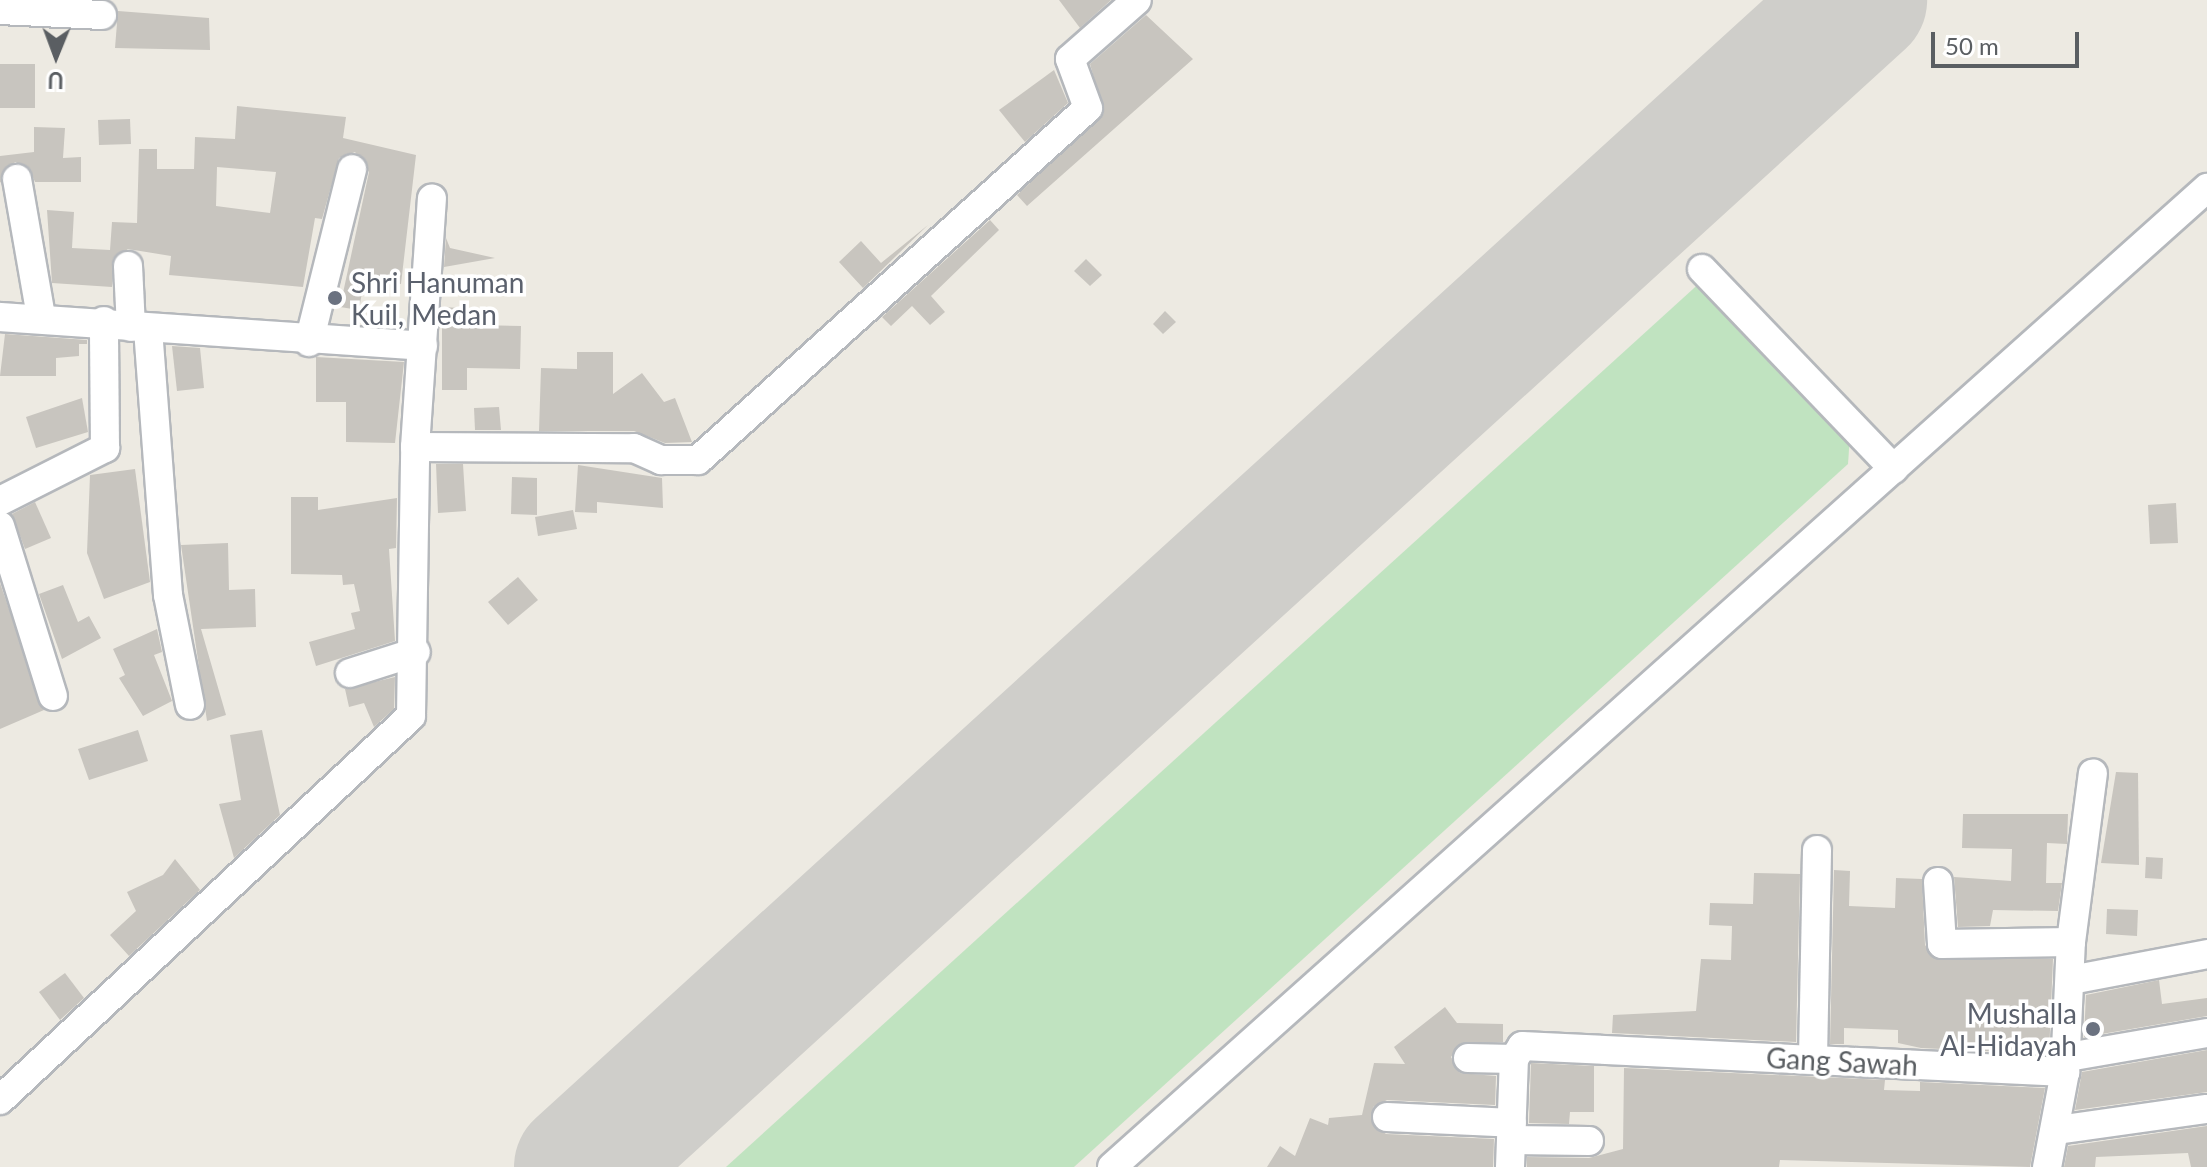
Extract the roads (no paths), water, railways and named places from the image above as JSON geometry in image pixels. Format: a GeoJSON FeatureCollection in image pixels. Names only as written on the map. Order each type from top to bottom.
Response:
{"type":"FeatureCollection","features":[{"type":"Feature","properties":{"kind":"street"},"geometry":{"type":"LineString","coordinates":[[415,447],[634,448],[661,460],[698,460],[1088,108],[1070,59],[1137,0]]}},
{"type":"Feature","properties":{"kind":"street"},"geometry":{"type":"LineString","coordinates":[[0,10],[102,15]]}},
{"type":"Feature","properties":{"kind":"street"},"geometry":{"type":"LineString","coordinates":[[309,342],[352,169]]}},
{"type":"Feature","properties":{"kind":"street"},"geometry":{"type":"LineString","coordinates":[[17,179],[41,317]]}},
{"type":"Feature","properties":{"kind":"street"},"geometry":{"type":"LineString","coordinates":[[1112,1167],[2207,188]]}},
{"type":"Feature","properties":{"kind":"street"},"geometry":{"type":"LineString","coordinates":[[0,1100],[403,726],[416,695],[415,447],[432,199]]}},
{"type":"Feature","properties":{"kind":"street"},"geometry":{"type":"LineString","coordinates":[[128,266],[128,326],[168,595],[190,705]]}},
{"type":"Feature","properties":{"kind":"street"},"geometry":{"type":"LineString","coordinates":[[1702,269],[1894,469]]}},
{"type":"Feature","properties":{"kind":"street"},"geometry":{"type":"LineString","coordinates":[[0,317],[41,317],[309,342],[423,346]]}},
{"type":"Feature","properties":{"kind":"street"},"geometry":{"type":"LineString","coordinates":[[0,501],[105,448],[128,326]]}},
{"type":"Feature","properties":{"kind":"street"},"geometry":{"type":"LineString","coordinates":[[0,526],[4,555],[53,696]]}},
{"type":"Feature","properties":{"kind":"street"},"geometry":{"type":"LineString","coordinates":[[350,673],[416,652]]}},
{"type":"Feature","properties":{"kind":"street"},"geometry":{"type":"LineString","coordinates":[[2047,1167],[2057,1130],[2067,1064],[2071,942],[2093,773]]}},
{"type":"Feature","properties":{"kind":"street"},"geometry":{"type":"LineString","coordinates":[[1813,1059],[1817,850]]}},
{"type":"Feature","properties":{"kind":"street"},"geometry":{"type":"LineString","coordinates":[[1938,882],[1942,944],[2071,942]]}},
{"type":"Feature","properties":{"kind":"street"},"geometry":{"type":"LineString","coordinates":[[2071,980],[2207,954]]}},
{"type":"Feature","properties":{"kind":"street","name":"Gang Sawah"},"geometry":{"type":"LineString","coordinates":[[1468,1058],[1518,1053],[2067,1064],[2207,1033]]}},
{"type":"Feature","properties":{"kind":"street"},"geometry":{"type":"LineString","coordinates":[[1511,1143],[1518,1053]]}},
{"type":"Feature","properties":{"kind":"street"},"geometry":{"type":"LineString","coordinates":[[2057,1130],[2207,1109]]}},
{"type":"Feature","properties":{"kind":"street"},"geometry":{"type":"LineString","coordinates":[[1387,1117],[1511,1143],[1589,1141]]}},
{"type":"Feature","properties":{"kind":"place","name":"Shri Hanuman Kuil, Medan"},"geometry":{"type":"Point","coordinates":[335,298]}},
{"type":"Feature","properties":{"kind":"place","name":"Mushalla Al-Hidayah"},"geometry":{"type":"Point","coordinates":[2093,1029]}}]}
